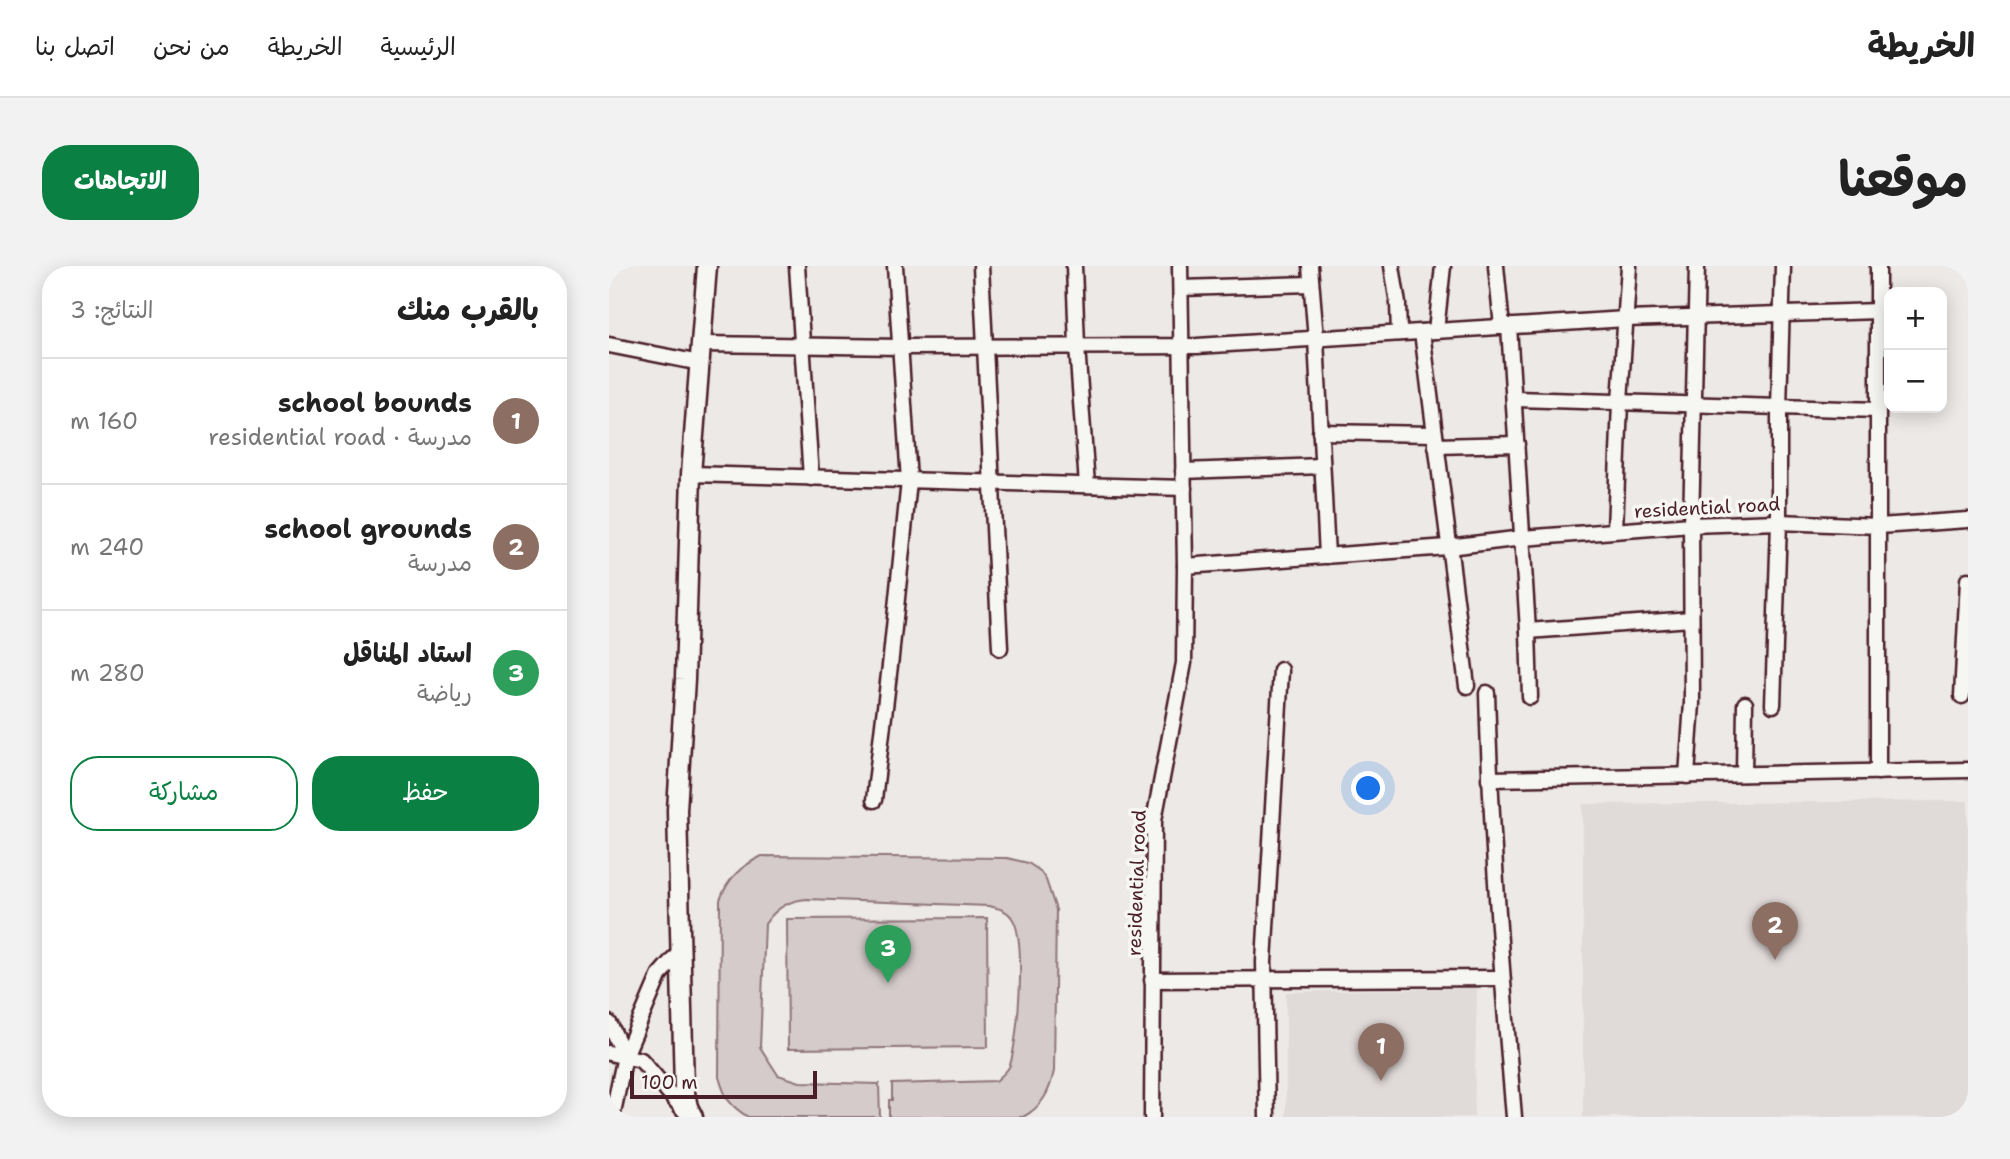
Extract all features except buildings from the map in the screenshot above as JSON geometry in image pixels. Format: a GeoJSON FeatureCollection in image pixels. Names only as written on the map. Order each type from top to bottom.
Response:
{"type":"FeatureCollection","features":[{"type":"Feature","properties":{"kind":"main road"},"geometry":{"type":"LineString","coordinates":[[692,1117],[684,1088],[677,810],[685,679],[691,474],[707,266]]}},
{"type":"Feature","properties":{"kind":"street"},"geometry":{"type":"LineString","coordinates":[[797,266],[811,478]]}},
{"type":"Feature","properties":{"kind":"street"},"geometry":{"type":"LineString","coordinates":[[874,800],[909,481],[895,266]]}},
{"type":"Feature","properties":{"kind":"street"},"geometry":{"type":"LineString","coordinates":[[981,266],[1000,648]]}},
{"type":"Feature","properties":{"kind":"street"},"geometry":{"type":"LineString","coordinates":[[1075,266],[1077,346],[1087,485]]}},
{"type":"Feature","properties":{"kind":"street","name":"residential road"},"geometry":{"type":"LineString","coordinates":[[1152,1117],[1154,820],[1184,663],[1180,266]]}},
{"type":"Feature","properties":{"kind":"street"},"geometry":{"type":"LineString","coordinates":[[1310,266],[1327,556]]}},
{"type":"Feature","properties":{"kind":"street"},"geometry":{"type":"LineString","coordinates":[[1392,266],[1399,333]]}},
{"type":"Feature","properties":{"kind":"street"},"geometry":{"type":"LineString","coordinates":[[1443,266],[1429,331],[1435,440],[1467,686]]}},
{"type":"Feature","properties":{"kind":"street"},"geometry":{"type":"LineString","coordinates":[[1496,266],[1514,399],[1530,697]]}},
{"type":"Feature","properties":{"kind":"street"},"geometry":{"type":"LineString","coordinates":[[1615,530],[1629,266]]}},
{"type":"Feature","properties":{"kind":"street"},"geometry":{"type":"LineString","coordinates":[[1687,776],[1692,704],[1691,525],[1697,266]]}},
{"type":"Feature","properties":{"kind":"street"},"geometry":{"type":"LineString","coordinates":[[1773,705],[1783,266]]}},
{"type":"Feature","properties":{"kind":"street"},"geometry":{"type":"LineString","coordinates":[[1878,266],[1878,772]]}},
{"type":"Feature","properties":{"kind":"street"},"geometry":{"type":"LineString","coordinates":[[1181,288],[1311,284]]}},
{"type":"Feature","properties":{"kind":"street"},"geometry":{"type":"LineString","coordinates":[[701,344],[900,347],[1198,346],[1626,319],[1878,311]]}},
{"type":"Feature","properties":{"kind":"street"},"geometry":{"type":"LineString","coordinates":[[609,345],[700,363]]}},
{"type":"Feature","properties":{"kind":"street"},"geometry":{"type":"LineString","coordinates":[[1514,399],[1878,410]]}},
{"type":"Feature","properties":{"kind":"street"},"geometry":{"type":"LineString","coordinates":[[1320,432],[1517,444]]}},
{"type":"Feature","properties":{"kind":"street"},"geometry":{"type":"LineString","coordinates":[[1183,471],[1322,466]]}},
{"type":"Feature","properties":{"kind":"street"},"geometry":{"type":"LineString","coordinates":[[691,474],[1184,488]]}},
{"type":"Feature","properties":{"kind":"street","name":"residential road"},"geometry":{"type":"LineString","coordinates":[[1185,566],[1448,547],[1523,538],[1691,525],[1779,522],[1879,526],[1968,520]]}},
{"type":"Feature","properties":{"kind":"street"},"geometry":{"type":"LineString","coordinates":[[1962,696],[1968,580]]}},
{"type":"Feature","properties":{"kind":"street"},"geometry":{"type":"LineString","coordinates":[[1528,631],[1691,619]]}},
{"type":"Feature","properties":{"kind":"street"},"geometry":{"type":"LineString","coordinates":[[1267,1117],[1264,979],[1281,670]]}},
{"type":"Feature","properties":{"kind":"street"},"geometry":{"type":"LineString","coordinates":[[1487,693],[1489,779],[1514,1117]]}},
{"type":"Feature","properties":{"kind":"street"},"geometry":{"type":"LineString","coordinates":[[1744,774],[1745,704]]}},
{"type":"Feature","properties":{"kind":"street"},"geometry":{"type":"LineString","coordinates":[[1489,779],[1968,770]]}},
{"type":"Feature","properties":{"kind":"street"},"geometry":{"type":"LineString","coordinates":[[612,1117],[625,1056],[660,974],[681,950]]}},
{"type":"Feature","properties":{"kind":"street","name":"residential road"},"geometry":{"type":"LineString","coordinates":[[1152,980],[1502,978]]}},
{"type":"Feature","properties":{"kind":"street"},"geometry":{"type":"LineString","coordinates":[[609,1023],[625,1056]]}},
{"type":"Feature","properties":{"kind":"street"},"geometry":{"type":"LineString","coordinates":[[609,1053],[641,1060],[692,1117]]}},
{"type":"Feature","properties":{"kind":"shaded area"},"geometry":{"type":"Polygon","coordinates":[[[1968,801],[1968,1117],[1583,1117],[1583,804],[1968,801]]]}},
{"type":"Feature","properties":{"kind":"shaded area"},"geometry":{"type":"Polygon","coordinates":[[[762,856],[1007,858],[1028,863],[1040,871],[1046,880],[1056,910],[1054,1071],[1040,1103],[1023,1117],[889,1117],[892,1084],[996,1081],[1009,1067],[1016,1034],[1020,967],[1017,929],[1008,913],[989,906],[807,899],[783,906],[765,924],[760,1047],[778,1075],[800,1082],[879,1084],[880,1117],[748,1117],[736,1109],[726,1096],[719,1077],[720,900],[736,874],[762,856]]]}},
{"type":"Feature","properties":{"kind":"shaded area"},"geometry":{"type":"Polygon","coordinates":[[[987,918],[988,1047],[788,1049],[787,919],[987,918]]]}},
{"type":"Feature","properties":{"kind":"shaded area"},"geometry":{"type":"Polygon","coordinates":[[[1477,988],[1474,1117],[1286,1117],[1286,992],[1477,988]]]}},
{"type":"Feature","properties":{"kind":"place","name":"school grounds"},"geometry":{"type":"Point","coordinates":[1775,960]}},
{"type":"Feature","properties":{"kind":"place","name":"استاد المناقل"},"geometry":{"type":"Point","coordinates":[888,983]}},
{"type":"Feature","properties":{"kind":"place","name":"school bounds"},"geometry":{"type":"Point","coordinates":[1381,1081]}}]}
